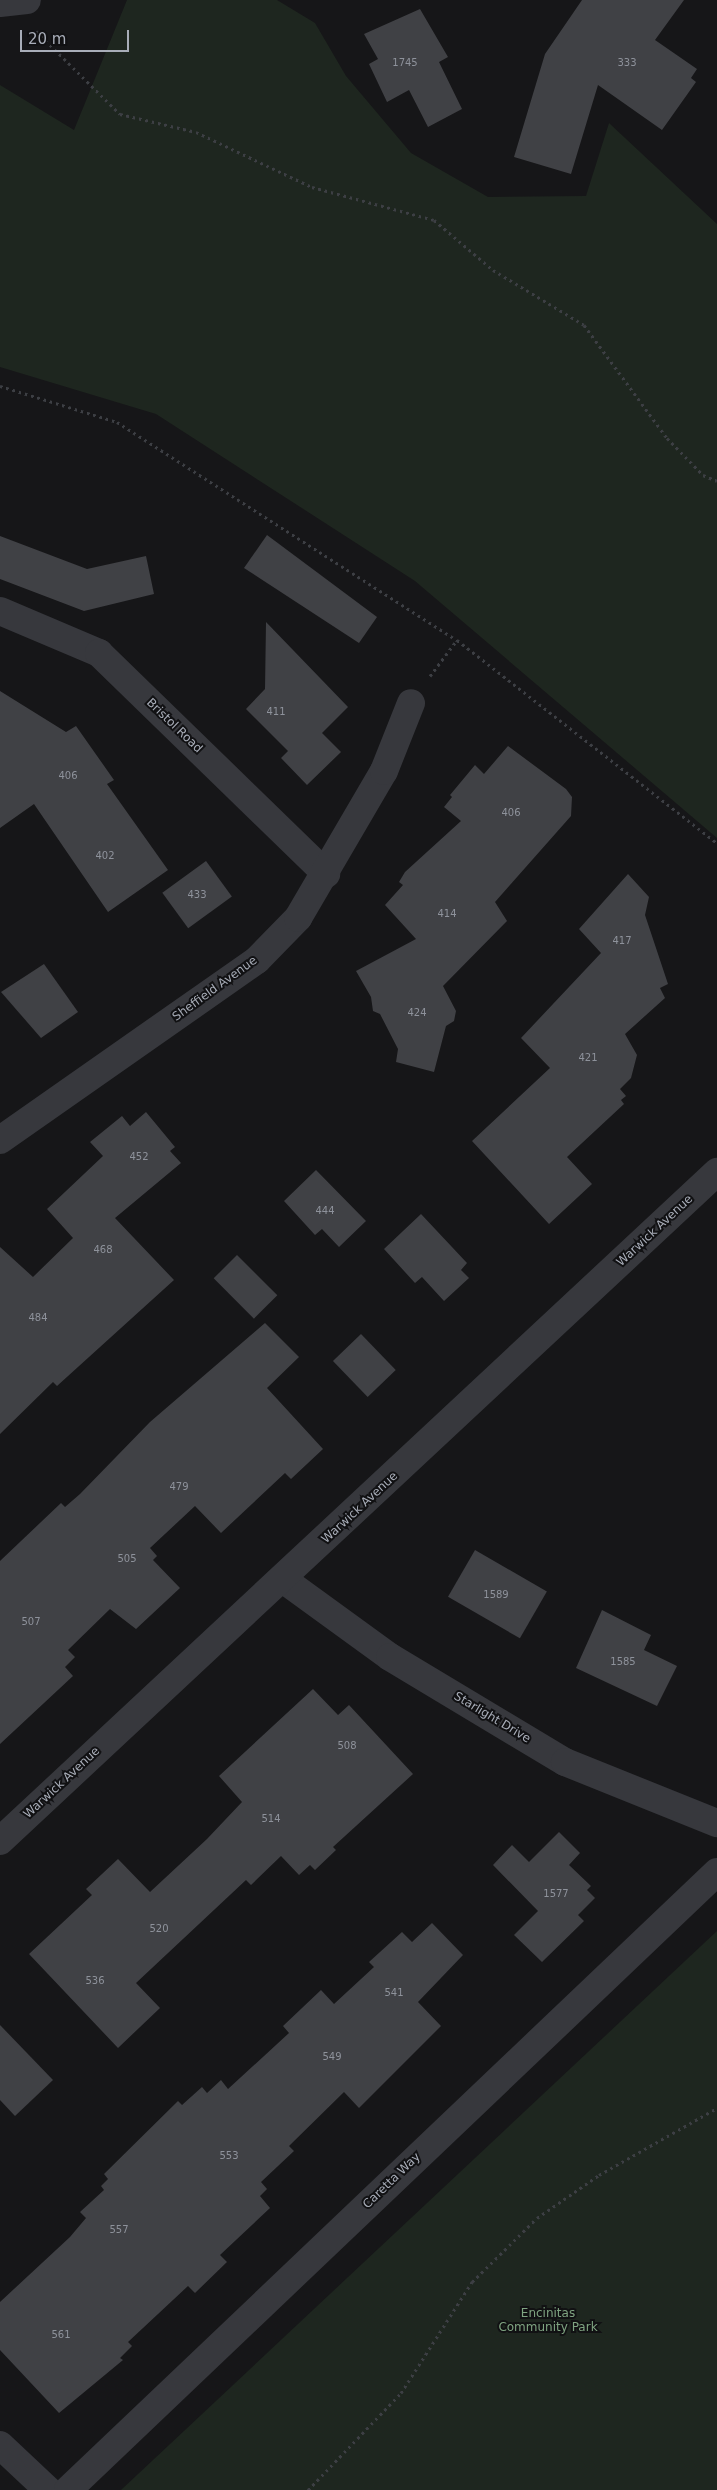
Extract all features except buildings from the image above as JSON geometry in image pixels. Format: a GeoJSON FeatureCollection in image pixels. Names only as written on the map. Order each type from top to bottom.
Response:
{"type":"FeatureCollection","features":[{"type":"Feature","properties":{"kind":"street"},"geometry":{"type":"LineString","coordinates":[[0,3],[27,11]]}},
{"type":"Feature","properties":{"kind":"street","name":"Bristol Road"},"geometry":{"type":"LineString","coordinates":[[0,612],[98,653],[326,874]]}},
{"type":"Feature","properties":{"kind":"street","name":"Sheffield Avenue"},"geometry":{"type":"LineString","coordinates":[[0,1140],[257,960],[298,918],[326,874],[384,771],[411,703]]}},
{"type":"Feature","properties":{"kind":"street","name":"Warwick Avenue"},"geometry":{"type":"LineString","coordinates":[[0,1841],[284,1580],[717,1172]]}},
{"type":"Feature","properties":{"kind":"street","name":"Starlight Drive"},"geometry":{"type":"LineString","coordinates":[[284,1580],[390,1657],[565,1762],[717,1823]]}},
{"type":"Feature","properties":{"kind":"street","name":"Caretta Way"},"geometry":{"type":"LineString","coordinates":[[68,2490],[717,1872]]}},
{"type":"Feature","properties":{"kind":"street"},"geometry":{"type":"LineString","coordinates":[[0,2445],[48,2490]]}},
{"type":"Feature","properties":{"kind":"path"},"geometry":{"type":"LineString","coordinates":[[27,11],[120,114],[196,132],[312,187],[434,220],[493,270],[584,325],[668,438],[703,475],[717,481]]}},
{"type":"Feature","properties":{"kind":"path"},"geometry":{"type":"LineString","coordinates":[[0,386],[116,422],[457,640],[717,843]]}},
{"type":"Feature","properties":{"kind":"path"},"geometry":{"type":"LineString","coordinates":[[411,703],[457,640]]}},
{"type":"Feature","properties":{"kind":"path"},"geometry":{"type":"LineString","coordinates":[[308,2490],[401,2393],[472,2282],[537,2218],[599,2175],[717,2108]]}},
{"type":"Feature","properties":{"kind":"green space"},"geometry":{"type":"Polygon","coordinates":[[[127,0],[277,0],[315,23],[346,76],[411,153],[488,197],[586,196],[609,123],[717,224],[717,838],[415,581],[156,414],[0,367],[0,85],[74,130],[127,0]]]}},
{"type":"Feature","properties":{"kind":"green space","name":"Encinitas Community Park"},"geometry":{"type":"Polygon","coordinates":[[[717,1931],[717,2490],[121,2490],[717,1931]]]}}]}
